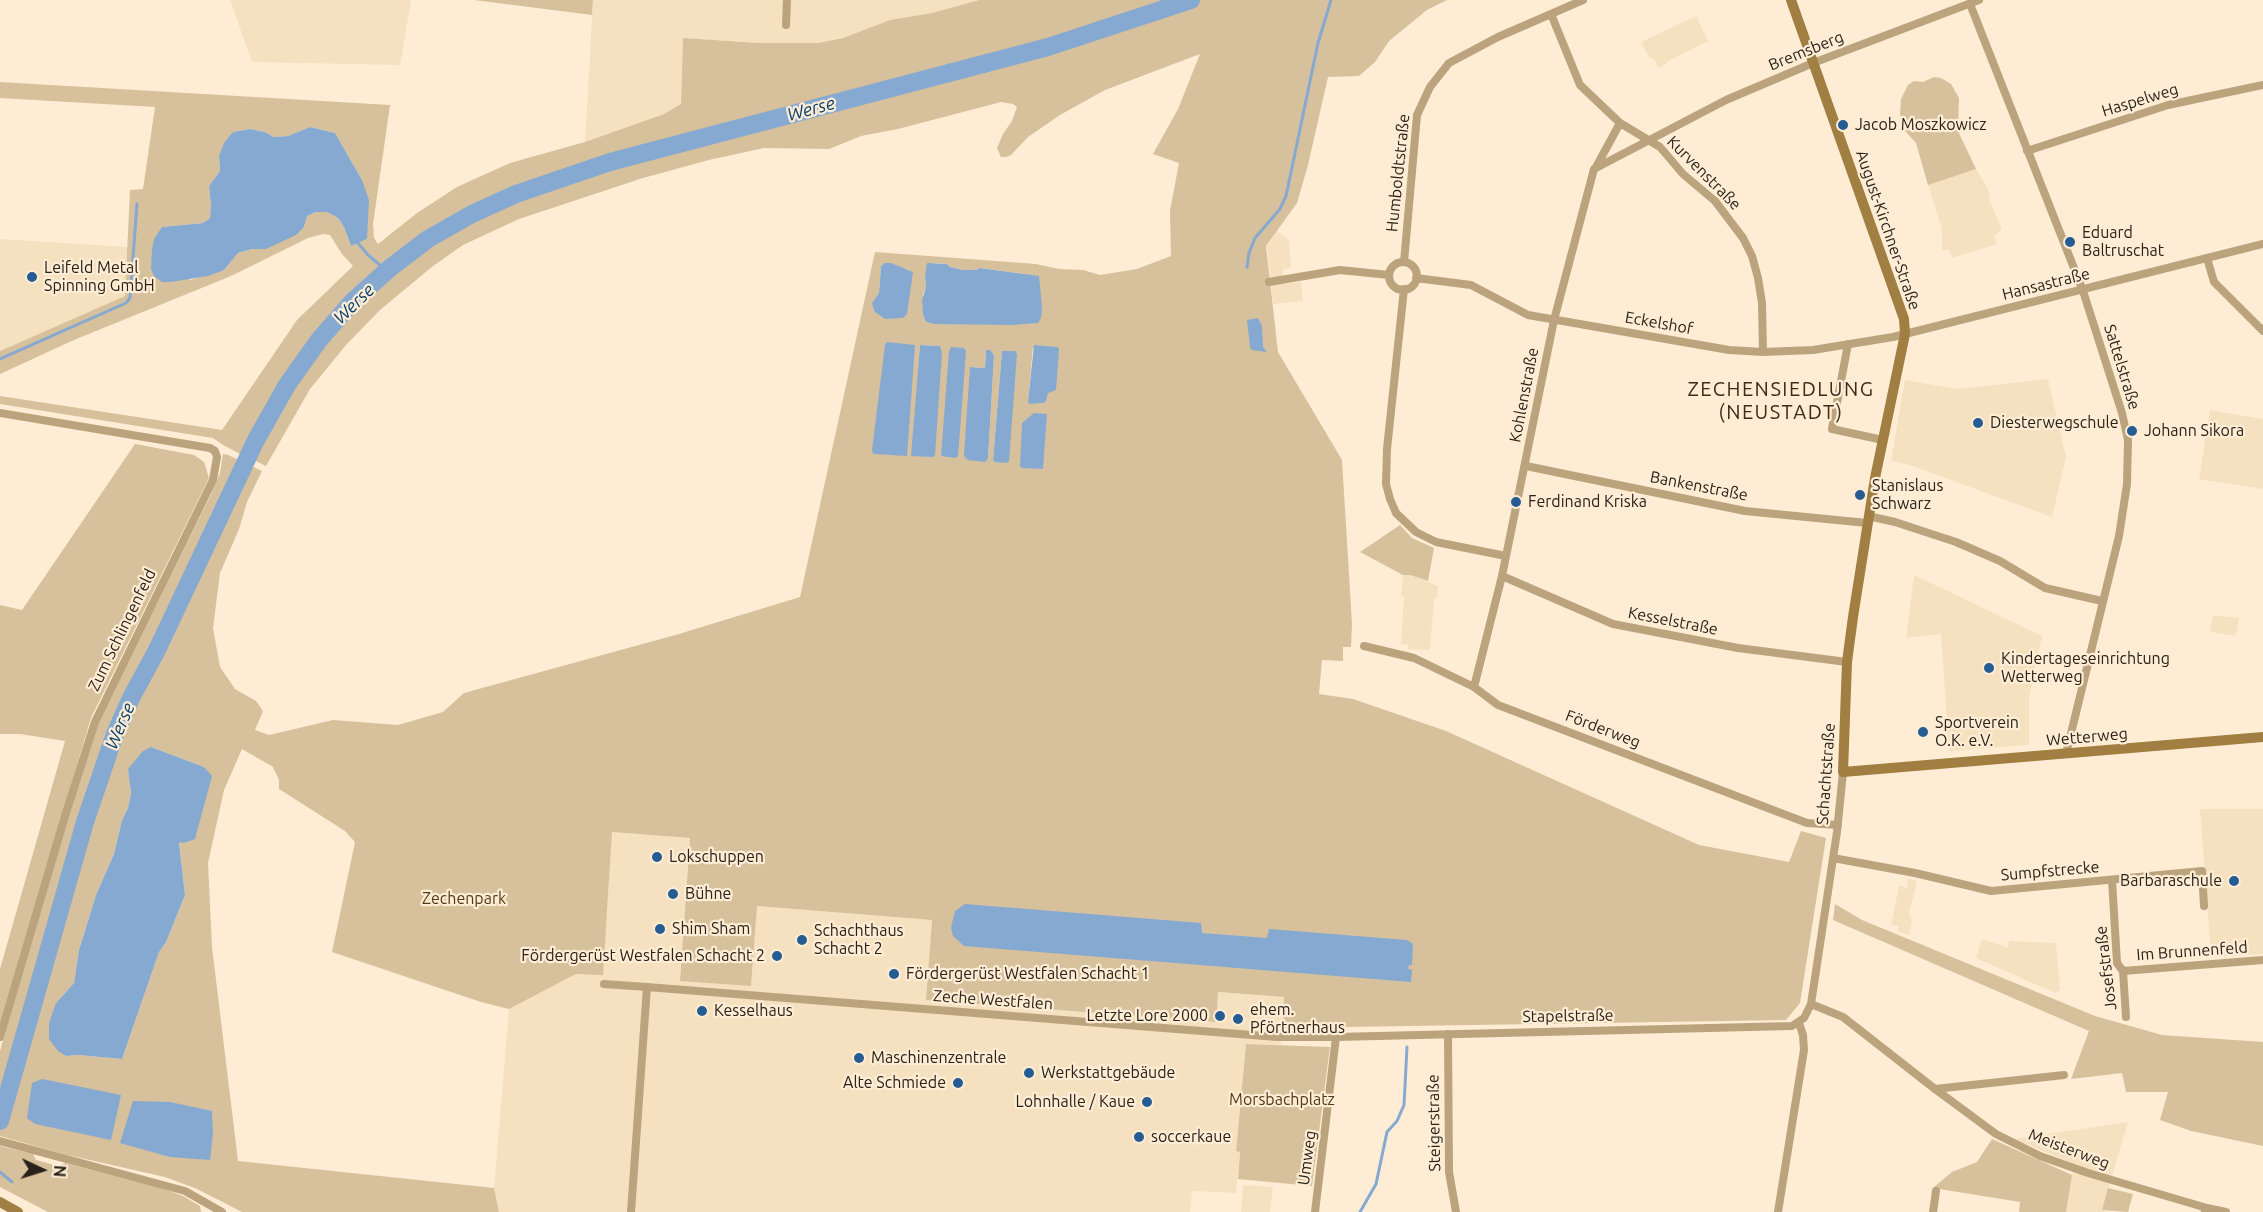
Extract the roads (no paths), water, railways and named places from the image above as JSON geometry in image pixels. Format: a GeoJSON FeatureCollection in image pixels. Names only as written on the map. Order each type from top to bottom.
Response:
{"type":"FeatureCollection","features":[{"type":"Feature","properties":{"kind":"street"},"geometry":{"type":"LineString","coordinates":[[786,25],[787,0]]}},
{"type":"Feature","properties":{"kind":"street","name":"Humboldtstraße"},"geometry":{"type":"LineString","coordinates":[[1404,262],[1417,115],[1430,87],[1449,63],[1498,37],[1583,0]]}},
{"type":"Feature","properties":{"kind":"street","name":"August-Kirchner-Straße"},"geometry":{"type":"LineString","coordinates":[[1791,0],[1904,319],[1905,334]]}},
{"type":"Feature","properties":{"kind":"street","name":"Bremsberg"},"geometry":{"type":"LineString","coordinates":[[1649,141],[1726,100],[1814,63],[1979,0]]}},
{"type":"Feature","properties":{"kind":"street","name":"Sattelstraße"},"geometry":{"type":"LineString","coordinates":[[1970,4],[2083,291],[2122,413],[2128,440],[2127,484],[2119,536],[2066,754]]}},
{"type":"Feature","properties":{"kind":"street","name":"Kurvenstraße"},"geometry":{"type":"LineString","coordinates":[[1551,14],[1580,85],[1620,123],[1660,147],[1683,174],[1715,201],[1743,238],[1752,256],[1758,278],[1762,303],[1763,352]]}},
{"type":"Feature","properties":{"kind":"street","name":"Haspelweg"},"geometry":{"type":"LineString","coordinates":[[2027,151],[2168,105],[2263,85]]}},
{"type":"Feature","properties":{"kind":"street","name":"Kohlenstraße"},"geometry":{"type":"LineString","coordinates":[[1474,687],[1502,576],[1526,466],[1554,320],[1594,170],[1620,123]]}},
{"type":"Feature","properties":{"kind":"street"},"geometry":{"type":"LineString","coordinates":[[1594,170],[1649,141]]}},
{"type":"Feature","properties":{"kind":"street","name":"Hansastraße"},"geometry":{"type":"LineString","coordinates":[[1905,334],[2263,244]]}},
{"type":"Feature","properties":{"kind":"street"},"geometry":{"type":"LineString","coordinates":[[2207,258],[2214,282],[2263,331]]}},
{"type":"Feature","properties":{"kind":"street"},"geometry":{"type":"LineString","coordinates":[[1404,262],[1412,266],[1416,278],[1412,286],[1404,290],[1392,284],[1389,275],[1392,267],[1404,262]]}},
{"type":"Feature","properties":{"kind":"street"},"geometry":{"type":"LineString","coordinates":[[1269,282],[1340,270],[1389,275]]}},
{"type":"Feature","properties":{"kind":"street","name":"Eckelshof"},"geometry":{"type":"LineString","coordinates":[[1416,278],[1471,285],[1528,315],[1729,350],[1763,352],[1813,350],[1905,334]]}},
{"type":"Feature","properties":{"kind":"street"},"geometry":{"type":"LineString","coordinates":[[1404,290],[1387,449],[1386,484],[1390,499],[1396,513],[1416,532],[1436,542],[1506,556]]}},
{"type":"Feature","properties":{"kind":"street","name":"Schachtstraße"},"geometry":{"type":"LineString","coordinates":[[1799,1023],[1811,1004],[1838,825],[1843,772],[1847,662],[1868,520],[1905,334]]}},
{"type":"Feature","properties":{"kind":"street"},"geometry":{"type":"LineString","coordinates":[[1848,344],[1832,429],[1883,440]]}},
{"type":"Feature","properties":{"kind":"street","name":"Zum Schlingenfeld"},"geometry":{"type":"LineString","coordinates":[[0,413],[210,448],[215,451],[217,457],[213,480],[95,722],[0,1037]]}},
{"type":"Feature","properties":{"kind":"street","name":"Bankenstraße"},"geometry":{"type":"LineString","coordinates":[[1526,466],[1745,512],[1895,522],[1989,556],[2045,588],[2102,601]]}},
{"type":"Feature","properties":{"kind":"street","name":"Kesselstraße"},"geometry":{"type":"LineString","coordinates":[[1502,576],[1613,624],[1738,648],[1847,662]]}},
{"type":"Feature","properties":{"kind":"street","name":"Förderweg"},"geometry":{"type":"LineString","coordinates":[[1365,646],[1414,658],[1474,687],[1498,705],[1807,823],[1838,825]]}},
{"type":"Feature","properties":{"kind":"street","name":"Wetterweg"},"geometry":{"type":"LineString","coordinates":[[1843,772],[2263,737]]}},
{"type":"Feature","properties":{"kind":"street","name":"Sumpfstrecke"},"geometry":{"type":"LineString","coordinates":[[1833,858],[1915,873],[1991,891],[2202,870],[2204,906]]}},
{"type":"Feature","properties":{"kind":"street","name":"Josefstraße"},"geometry":{"type":"LineString","coordinates":[[2112,880],[2117,963],[2123,971],[2127,1017]]}},
{"type":"Feature","properties":{"kind":"street","name":"Im Brunnenfeld"},"geometry":{"type":"LineString","coordinates":[[2123,971],[2263,960]]}},
{"type":"Feature","properties":{"kind":"street","name":"Zeche Westfalen"},"geometry":{"type":"LineString","coordinates":[[604,984],[1277,1037],[1336,1037]]}},
{"type":"Feature","properties":{"kind":"street"},"geometry":{"type":"LineString","coordinates":[[631,1212],[647,987]]}},
{"type":"Feature","properties":{"kind":"street","name":"Meisterweg"},"geometry":{"type":"LineString","coordinates":[[1811,1004],[1843,1017],[1985,1127],[2040,1156],[2120,1184],[2206,1210],[2226,1212]]}},
{"type":"Feature","properties":{"kind":"street"},"geometry":{"type":"LineString","coordinates":[[1778,1212],[1804,1050],[1799,1023]]}},
{"type":"Feature","properties":{"kind":"street","name":"Stapelstraße"},"geometry":{"type":"LineString","coordinates":[[1336,1037],[1784,1028],[1799,1023]]}},
{"type":"Feature","properties":{"kind":"street","name":"Steigerstraße"},"geometry":{"type":"LineString","coordinates":[[1448,1034],[1449,1172],[1456,1212]]}},
{"type":"Feature","properties":{"kind":"street","name":"Umweg"},"geometry":{"type":"LineString","coordinates":[[1315,1212],[1336,1037]]}},
{"type":"Feature","properties":{"kind":"street"},"geometry":{"type":"LineString","coordinates":[[1935,1089],[2064,1075]]}},
{"type":"Feature","properties":{"kind":"street"},"geometry":{"type":"LineString","coordinates":[[4,1142],[185,1191],[222,1212]]}},
{"type":"Feature","properties":{"kind":"street"},"geometry":{"type":"LineString","coordinates":[[1933,1212],[1936,1191]]}},
{"type":"Feature","properties":{"kind":"water"},"geometry":{"type":"Polygon","coordinates":[[[310,127],[335,133],[362,180],[369,200],[367,239],[351,246],[338,218],[327,212],[316,212],[307,216],[304,227],[296,235],[266,249],[252,249],[238,253],[224,270],[208,276],[171,282],[162,282],[154,276],[151,269],[152,250],[154,239],[162,227],[203,223],[210,218],[209,186],[220,171],[219,156],[224,143],[233,132],[250,129],[265,132],[274,137],[288,136],[310,127]]]}},
{"type":"Feature","properties":{"kind":"water"},"geometry":{"type":"Polygon","coordinates":[[[891,263],[913,272],[907,314],[903,318],[885,319],[875,312],[873,307],[872,303],[879,293],[881,266],[891,263]]]}},
{"type":"Feature","properties":{"kind":"water"},"geometry":{"type":"Polygon","coordinates":[[[927,263],[947,264],[950,267],[964,270],[980,268],[1039,276],[1041,318],[1038,323],[1012,325],[926,322],[922,300],[926,287],[927,263]]]}},
{"type":"Feature","properties":{"kind":"water"},"geometry":{"type":"Polygon","coordinates":[[[1258,318],[1262,326],[1263,347],[1267,352],[1252,350],[1250,347],[1247,320],[1258,318]]]}},
{"type":"Feature","properties":{"kind":"water"},"geometry":{"type":"Polygon","coordinates":[[[887,342],[915,345],[907,456],[873,454],[872,450],[887,342]]]}},
{"type":"Feature","properties":{"kind":"water"},"geometry":{"type":"Polygon","coordinates":[[[920,345],[940,346],[942,352],[935,455],[933,457],[911,456],[920,345]]]}},
{"type":"Feature","properties":{"kind":"water"},"geometry":{"type":"Polygon","coordinates":[[[1034,345],[1059,349],[1056,390],[1048,393],[1043,403],[1029,404],[1028,401],[1034,345]]]}},
{"type":"Feature","properties":{"kind":"water"},"geometry":{"type":"Polygon","coordinates":[[[951,347],[964,348],[966,351],[958,456],[955,458],[941,456],[951,347]]]}},
{"type":"Feature","properties":{"kind":"water"},"geometry":{"type":"Polygon","coordinates":[[[986,350],[990,350],[994,355],[988,459],[985,462],[968,460],[964,456],[970,367],[985,368],[986,350]]]}},
{"type":"Feature","properties":{"kind":"water"},"geometry":{"type":"Polygon","coordinates":[[[1002,351],[1015,351],[1017,354],[1009,461],[1007,463],[993,460],[1002,351]]]}},
{"type":"Feature","properties":{"kind":"water"},"geometry":{"type":"Polygon","coordinates":[[[1034,413],[1047,414],[1043,469],[1020,466],[1022,423],[1034,413]]]}},
{"type":"Feature","properties":{"kind":"water"},"geometry":{"type":"Polygon","coordinates":[[[151,747],[204,767],[212,776],[195,839],[184,843],[179,842],[185,895],[166,942],[159,952],[122,1059],[66,1056],[58,1051],[49,1039],[49,1023],[56,1003],[74,983],[79,950],[96,895],[114,854],[122,820],[128,808],[131,794],[128,769],[143,751],[151,747]]]}},
{"type":"Feature","properties":{"kind":"water"},"geometry":{"type":"Polygon","coordinates":[[[965,904],[1201,923],[1202,933],[1267,938],[1269,929],[1407,940],[1413,944],[1412,965],[1409,965],[1408,969],[1412,970],[1411,982],[964,946],[953,936],[951,928],[955,911],[965,904]]]}},
{"type":"Feature","properties":{"kind":"water"},"geometry":{"type":"Polygon","coordinates":[[[42,1079],[121,1095],[111,1140],[35,1124],[27,1118],[32,1083],[42,1079]]]}},
{"type":"Feature","properties":{"kind":"water"},"geometry":{"type":"Polygon","coordinates":[[[133,1101],[170,1102],[212,1111],[213,1134],[210,1160],[170,1157],[120,1143],[133,1101]]]}},
{"type":"Feature","properties":{"kind":"waterway","name":"Werse"},"geometry":{"type":"LineString","coordinates":[[0,1121],[85,822],[115,734],[256,440],[287,385],[319,340],[353,301],[390,268],[428,239],[472,214],[516,194],[610,162],[1048,47],[1191,0]]}},
{"type":"Feature","properties":{"kind":"waterway"},"geometry":{"type":"LineString","coordinates":[[1247,267],[1255,238],[1280,209],[1286,196],[1318,43],[1331,0]]}},
{"type":"Feature","properties":{"kind":"waterway"},"geometry":{"type":"LineString","coordinates":[[0,359],[126,303],[130,298],[137,204]]}},
{"type":"Feature","properties":{"kind":"waterway"},"geometry":{"type":"LineString","coordinates":[[358,243],[381,266],[390,268]]}},
{"type":"Feature","properties":{"kind":"waterway"},"geometry":{"type":"LineString","coordinates":[[1360,1212],[1376,1184],[1387,1132],[1397,1121],[1404,1105],[1407,1047]]}},
{"type":"Feature","properties":{"kind":"waterway"},"geometry":{"type":"LineString","coordinates":[[0,1172],[12,1182]]}},
{"type":"Feature","properties":{"kind":"place","name":"Jacob Moszkowicz"},"geometry":{"type":"Point","coordinates":[1843,125]}},
{"type":"Feature","properties":{"kind":"place","name":"Eduard Baltruschat"},"geometry":{"type":"Point","coordinates":[2070,242]}},
{"type":"Feature","properties":{"kind":"place","name":"Leifeld Metal Spinning GmbH"},"geometry":{"type":"Point","coordinates":[32,277]}},
{"type":"Feature","properties":{"kind":"place","name":"Diesterwegschule"},"geometry":{"type":"Point","coordinates":[1978,423]}},
{"type":"Feature","properties":{"kind":"place","name":"Johann Sikora"},"geometry":{"type":"Point","coordinates":[2132,431]}},
{"type":"Feature","properties":{"kind":"place","name":"Stanislaus Schwarz"},"geometry":{"type":"Point","coordinates":[1860,495]}},
{"type":"Feature","properties":{"kind":"place","name":"Ferdinand Kriska"},"geometry":{"type":"Point","coordinates":[1516,502]}},
{"type":"Feature","properties":{"kind":"place","name":"Kindertageseinrichtung Wetterweg"},"geometry":{"type":"Point","coordinates":[1989,668]}},
{"type":"Feature","properties":{"kind":"place","name":"Sportverein O.K. e.V."},"geometry":{"type":"Point","coordinates":[1923,732]}},
{"type":"Feature","properties":{"kind":"place","name":"Lokschuppen"},"geometry":{"type":"Point","coordinates":[657,857]}},
{"type":"Feature","properties":{"kind":"place","name":"Barbaraschule"},"geometry":{"type":"Point","coordinates":[2234,881]}},
{"type":"Feature","properties":{"kind":"place","name":"Bühne"},"geometry":{"type":"Point","coordinates":[673,894]}},
{"type":"Feature","properties":{"kind":"place","name":"Shim Sham"},"geometry":{"type":"Point","coordinates":[660,929]}},
{"type":"Feature","properties":{"kind":"place","name":"Schachthaus Schacht 2"},"geometry":{"type":"Point","coordinates":[802,940]}},
{"type":"Feature","properties":{"kind":"place","name":"Fördergerüst Westfalen Schacht 2"},"geometry":{"type":"Point","coordinates":[777,956]}},
{"type":"Feature","properties":{"kind":"place","name":"Fördergerüst Westfalen Schacht 1"},"geometry":{"type":"Point","coordinates":[894,974]}},
{"type":"Feature","properties":{"kind":"place","name":"Kesselhaus"},"geometry":{"type":"Point","coordinates":[702,1011]}},
{"type":"Feature","properties":{"kind":"place","name":"Letzte Lore 2000"},"geometry":{"type":"Point","coordinates":[1220,1016]}},
{"type":"Feature","properties":{"kind":"place","name":"ehem. Pförtnerhaus"},"geometry":{"type":"Point","coordinates":[1238,1019]}},
{"type":"Feature","properties":{"kind":"place","name":"Maschinenzentrale"},"geometry":{"type":"Point","coordinates":[859,1058]}},
{"type":"Feature","properties":{"kind":"place","name":"Werkstattgebäude"},"geometry":{"type":"Point","coordinates":[1029,1073]}},
{"type":"Feature","properties":{"kind":"place","name":"Alte Schmiede"},"geometry":{"type":"Point","coordinates":[958,1083]}},
{"type":"Feature","properties":{"kind":"place","name":"Lohnhalle / Kaue"},"geometry":{"type":"Point","coordinates":[1147,1102]}},
{"type":"Feature","properties":{"kind":"place","name":"soccerkaue"},"geometry":{"type":"Point","coordinates":[1139,1137]}},
{"type":"Feature","properties":{"kind":"district","name":"ZECHENSIEDLUNG (NEUSTADT)"},"geometry":{"type":"Point","coordinates":[1781,400]}},
{"type":"Feature","properties":{"kind":"park label","name":"Zechenpark"},"geometry":{"type":"Point","coordinates":[464,899]}},
{"type":"Feature","properties":{"kind":"park label","name":"Morsbachplatz"},"geometry":{"type":"Point","coordinates":[1282,1100]}}]}
